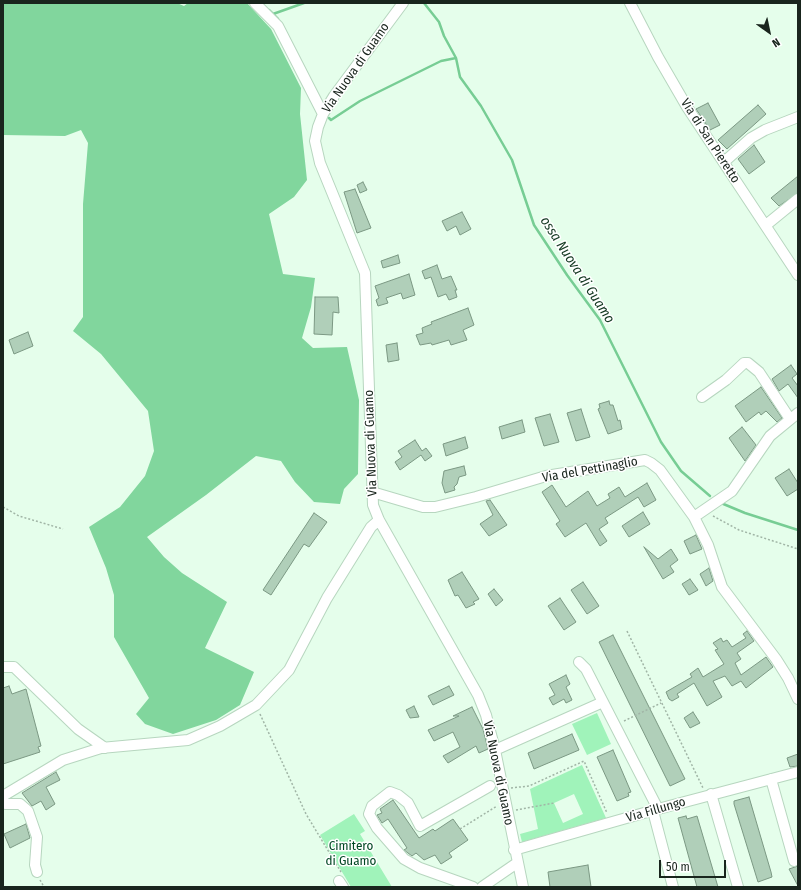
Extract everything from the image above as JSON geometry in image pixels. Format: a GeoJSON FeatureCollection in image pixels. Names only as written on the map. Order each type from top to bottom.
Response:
{"type":"FeatureCollection","features":[{"type":"Feature","properties":{"kind":"street"},"geometry":{"type":"LineString","coordinates":[[255,3],[278,26],[323,114]]}},
{"type":"Feature","properties":{"kind":"street","name":"Via Nuova di Guamo"},"geometry":{"type":"LineString","coordinates":[[403,3],[334,96],[323,114],[315,141],[320,163],[365,273],[373,505],[379,520],[478,695],[486,715],[496,750],[514,850],[523,887]]}},
{"type":"Feature","properties":{"kind":"street","name":"Via di San Pieretto"},"geometry":{"type":"LineString","coordinates":[[630,3],[661,64],[687,108],[798,275]]}},
{"type":"Feature","properties":{"kind":"street"},"geometry":{"type":"LineString","coordinates":[[724,162],[751,138],[765,130],[798,117]]}},
{"type":"Feature","properties":{"kind":"street"},"geometry":{"type":"LineString","coordinates":[[766,225],[798,199]]}},
{"type":"Feature","properties":{"kind":"street"},"geometry":{"type":"LineString","coordinates":[[694,517],[732,491],[770,436],[794,416],[758,372],[748,363],[744,363],[726,380],[702,397]]}},
{"type":"Feature","properties":{"kind":"street","name":"Via del Pettinaglio"},"geometry":{"type":"LineString","coordinates":[[372,492],[424,507],[435,507],[476,497],[546,476],[645,460],[660,470],[694,517],[708,545],[722,587],[776,659],[798,699]]}},
{"type":"Feature","properties":{"kind":"street"},"geometry":{"type":"LineString","coordinates":[[3,796],[63,760],[105,748],[188,740],[220,726],[256,705],[289,670],[327,598],[371,528],[379,520]]}},
{"type":"Feature","properties":{"kind":"street"},"geometry":{"type":"LineString","coordinates":[[579,662],[586,669],[604,702],[656,810],[673,887]]}},
{"type":"Feature","properties":{"kind":"street"},"geometry":{"type":"LineString","coordinates":[[3,667],[14,667],[78,729],[105,748]]}},
{"type":"Feature","properties":{"kind":"street"},"geometry":{"type":"LineString","coordinates":[[496,750],[604,702]]}},
{"type":"Feature","properties":{"kind":"street","name":"Via Fillungo"},"geometry":{"type":"LineString","coordinates":[[514,850],[709,795],[798,772]]}},
{"type":"Feature","properties":{"kind":"street"},"geometry":{"type":"LineString","coordinates":[[771,779],[794,860]]}},
{"type":"Feature","properties":{"kind":"street"},"geometry":{"type":"LineString","coordinates":[[473,887],[420,868],[404,859],[377,828],[369,814],[372,806],[390,792],[398,795],[408,803],[420,826],[490,786]]}},
{"type":"Feature","properties":{"kind":"street"},"geometry":{"type":"LineString","coordinates":[[709,795],[738,887]]}},
{"type":"Feature","properties":{"kind":"street"},"geometry":{"type":"LineString","coordinates":[[3,802],[5,804],[20,804],[28,811],[37,837],[34,865],[37,872]]}},
{"type":"Feature","properties":{"kind":"street"},"geometry":{"type":"LineString","coordinates":[[482,887],[517,863]]}},
{"type":"Feature","properties":{"kind":"path"},"geometry":{"type":"LineString","coordinates":[[3,506],[19,516],[62,529]]}},
{"type":"Feature","properties":{"kind":"path"},"geometry":{"type":"LineString","coordinates":[[703,510],[739,530],[798,548]]}},
{"type":"Feature","properties":{"kind":"path"},"geometry":{"type":"LineString","coordinates":[[627,631],[661,703],[709,795]]}},
{"type":"Feature","properties":{"kind":"path"},"geometry":{"type":"LineString","coordinates":[[615,725],[661,703]]}},
{"type":"Feature","properties":{"kind":"path"},"geometry":{"type":"LineString","coordinates":[[256,705],[306,814],[342,874],[341,884]]}},
{"type":"Feature","properties":{"kind":"path"},"geometry":{"type":"LineString","coordinates":[[503,790],[529,786],[584,762],[612,822]]}},
{"type":"Feature","properties":{"kind":"path"},"geometry":{"type":"LineString","coordinates":[[460,830],[505,800]]}},
{"type":"Feature","properties":{"kind":"path"},"geometry":{"type":"LineString","coordinates":[[508,815],[514,811],[554,803]]}},
{"type":"Feature","properties":{"kind":"green space"},"geometry":{"type":"Polygon","coordinates":[[[3,3],[177,3],[184,6],[188,3],[247,3],[271,29],[301,88],[300,114],[307,180],[294,197],[269,214],[283,274],[315,278],[311,307],[302,338],[313,348],[347,347],[359,400],[358,474],[344,489],[340,504],[314,502],[295,482],[281,461],[256,456],[206,495],[147,537],[164,557],[182,573],[227,602],[205,648],[254,672],[240,705],[216,720],[173,734],[145,724],[136,714],[149,698],[114,637],[114,595],[106,568],[89,527],[120,507],[145,476],[154,451],[148,411],[101,354],[73,331],[83,317],[83,204],[88,143],[81,130],[65,136],[3,135],[3,3]]]}},
{"type":"Feature","properties":{"kind":"green space"},"geometry":{"type":"Polygon","coordinates":[[[597,713],[611,744],[587,755],[572,724],[597,713]]]}},
{"type":"Feature","properties":{"kind":"green space"},"geometry":{"type":"Polygon","coordinates":[[[582,765],[606,818],[522,842],[520,834],[538,829],[530,789],[582,765]],[[574,794],[554,803],[563,823],[583,814],[574,794]]]}},
{"type":"Feature","properties":{"kind":"green space","name":"Cimitero di Guamo"},"geometry":{"type":"Polygon","coordinates":[[[354,814],[365,831],[360,834],[392,887],[351,887],[320,835],[354,814]]]}},
{"type":"Feature","properties":{"kind":"building"},"geometry":{"type":"Polygon","coordinates":[[[708,103],[720,125],[710,130],[696,109],[708,103]]]}},
{"type":"Feature","properties":{"kind":"building"},"geometry":{"type":"Polygon","coordinates":[[[758,105],[766,114],[727,149],[718,140],[758,105]]]}},
{"type":"Feature","properties":{"kind":"building"},"geometry":{"type":"Polygon","coordinates":[[[754,145],[765,162],[749,174],[738,159],[754,145]]]}},
{"type":"Feature","properties":{"kind":"building"},"geometry":{"type":"Polygon","coordinates":[[[798,176],[798,193],[779,206],[771,198],[798,176]]]}},
{"type":"Feature","properties":{"kind":"building"},"geometry":{"type":"Polygon","coordinates":[[[363,182],[367,190],[360,193],[357,185],[363,182]]]}},
{"type":"Feature","properties":{"kind":"building"},"geometry":{"type":"Polygon","coordinates":[[[355,189],[371,228],[357,233],[344,192],[355,189]]]}},
{"type":"Feature","properties":{"kind":"building"},"geometry":{"type":"Polygon","coordinates":[[[462,212],[471,229],[460,235],[456,226],[447,231],[442,221],[462,212]]]}},
{"type":"Feature","properties":{"kind":"building"},"geometry":{"type":"Polygon","coordinates":[[[398,255],[400,263],[383,268],[381,261],[398,255]]]}},
{"type":"Feature","properties":{"kind":"building"},"geometry":{"type":"Polygon","coordinates":[[[437,265],[442,279],[451,276],[457,290],[455,290],[457,297],[449,300],[446,294],[438,297],[431,277],[425,279],[422,271],[437,265]]]}},
{"type":"Feature","properties":{"kind":"building"},"geometry":{"type":"Polygon","coordinates":[[[409,274],[415,295],[403,299],[401,293],[386,298],[388,303],[378,306],[376,300],[379,298],[375,286],[409,274]]]}},
{"type":"Feature","properties":{"kind":"building"},"geometry":{"type":"Polygon","coordinates":[[[315,297],[338,297],[339,313],[333,312],[332,335],[314,334],[315,297]]]}},
{"type":"Feature","properties":{"kind":"building"},"geometry":{"type":"Polygon","coordinates":[[[468,308],[474,325],[463,330],[467,340],[451,345],[449,340],[432,345],[431,343],[420,345],[416,335],[423,333],[422,328],[432,324],[431,322],[468,308]]]}},
{"type":"Feature","properties":{"kind":"building"},"geometry":{"type":"Polygon","coordinates":[[[28,332],[33,346],[14,354],[9,340],[28,332]]]}},
{"type":"Feature","properties":{"kind":"building"},"geometry":{"type":"Polygon","coordinates":[[[397,343],[399,360],[388,362],[386,345],[397,343]]]}},
{"type":"Feature","properties":{"kind":"building"},"geometry":{"type":"Polygon","coordinates":[[[791,365],[797,374],[792,378],[798,386],[798,398],[788,384],[779,391],[772,379],[791,365]]]}},
{"type":"Feature","properties":{"kind":"building"},"geometry":{"type":"Polygon","coordinates":[[[761,387],[782,418],[777,422],[766,411],[761,415],[759,412],[746,422],[735,406],[761,387]]]}},
{"type":"Feature","properties":{"kind":"building"},"geometry":{"type":"Polygon","coordinates":[[[609,401],[610,405],[613,405],[618,421],[620,420],[622,429],[608,434],[598,409],[600,408],[599,404],[609,401]]]}},
{"type":"Feature","properties":{"kind":"building"},"geometry":{"type":"Polygon","coordinates":[[[581,409],[590,437],[576,441],[567,413],[581,409]]]}},
{"type":"Feature","properties":{"kind":"building"},"geometry":{"type":"Polygon","coordinates":[[[550,414],[559,442],[544,446],[535,418],[550,414]]]}},
{"type":"Feature","properties":{"kind":"building"},"geometry":{"type":"Polygon","coordinates":[[[522,420],[525,432],[502,439],[499,427],[522,420]]]}},
{"type":"Feature","properties":{"kind":"building"},"geometry":{"type":"Polygon","coordinates":[[[742,427],[756,445],[745,461],[729,438],[742,427]]]}},
{"type":"Feature","properties":{"kind":"building"},"geometry":{"type":"Polygon","coordinates":[[[465,437],[468,448],[446,456],[443,444],[465,437]]]}},
{"type":"Feature","properties":{"kind":"building"},"geometry":{"type":"Polygon","coordinates":[[[415,440],[422,451],[426,448],[432,456],[425,461],[421,455],[400,470],[395,462],[402,457],[398,451],[415,440]]]}},
{"type":"Feature","properties":{"kind":"building"},"geometry":{"type":"Polygon","coordinates":[[[464,466],[466,475],[459,477],[457,484],[454,487],[455,490],[445,493],[442,483],[444,471],[464,466]]]}},
{"type":"Feature","properties":{"kind":"building"},"geometry":{"type":"Polygon","coordinates":[[[789,469],[798,483],[798,489],[787,496],[775,478],[789,469]]]}},
{"type":"Feature","properties":{"kind":"building"},"geometry":{"type":"Polygon","coordinates":[[[647,483],[656,500],[644,507],[638,497],[605,518],[608,523],[599,529],[607,541],[600,546],[586,523],[565,537],[556,524],[560,521],[542,492],[552,485],[566,507],[588,491],[597,506],[610,498],[608,494],[619,487],[625,497],[647,483]]]}},
{"type":"Feature","properties":{"kind":"building"},"geometry":{"type":"Polygon","coordinates":[[[490,500],[507,525],[489,536],[480,524],[493,515],[486,501],[490,500]]]}},
{"type":"Feature","properties":{"kind":"building"},"geometry":{"type":"Polygon","coordinates":[[[643,512],[650,524],[629,537],[622,526],[643,512]]]}},
{"type":"Feature","properties":{"kind":"building"},"geometry":{"type":"Polygon","coordinates":[[[314,513],[327,522],[309,547],[304,544],[271,595],[263,590],[314,513]]]}},
{"type":"Feature","properties":{"kind":"building"},"geometry":{"type":"Polygon","coordinates":[[[696,535],[702,549],[690,554],[684,541],[696,535]]]}},
{"type":"Feature","properties":{"kind":"building"},"geometry":{"type":"Polygon","coordinates":[[[644,547],[658,559],[671,549],[678,560],[670,566],[674,572],[663,579],[644,547]]]}},
{"type":"Feature","properties":{"kind":"building"},"geometry":{"type":"Polygon","coordinates":[[[709,568],[713,581],[706,586],[700,574],[709,568]]]}},
{"type":"Feature","properties":{"kind":"building"},"geometry":{"type":"Polygon","coordinates":[[[462,572],[479,599],[473,602],[475,604],[466,608],[458,595],[455,596],[448,580],[462,572]]]}},
{"type":"Feature","properties":{"kind":"building"},"geometry":{"type":"Polygon","coordinates":[[[690,579],[698,590],[689,595],[682,584],[690,579]]]}},
{"type":"Feature","properties":{"kind":"building"},"geometry":{"type":"Polygon","coordinates":[[[583,582],[599,606],[587,614],[571,590],[583,582]]]}},
{"type":"Feature","properties":{"kind":"building"},"geometry":{"type":"Polygon","coordinates":[[[494,589],[503,600],[496,606],[488,594],[494,589]]]}},
{"type":"Feature","properties":{"kind":"building"},"geometry":{"type":"Polygon","coordinates":[[[560,598],[576,622],[564,630],[548,606],[560,598]]]}},
{"type":"Feature","properties":{"kind":"building"},"geometry":{"type":"Polygon","coordinates":[[[747,631],[754,641],[737,653],[741,659],[735,663],[741,675],[766,657],[773,667],[746,688],[741,681],[732,686],[725,676],[713,681],[722,697],[707,706],[694,683],[677,694],[679,697],[672,701],[669,699],[666,692],[692,677],[690,674],[698,668],[703,677],[724,664],[715,650],[718,649],[713,643],[721,638],[723,642],[727,640],[732,647],[746,638],[743,634],[747,631]]]}},
{"type":"Feature","properties":{"kind":"building"},"geometry":{"type":"Polygon","coordinates":[[[613,635],[685,779],[670,786],[599,642],[613,635]]]}},
{"type":"Feature","properties":{"kind":"building"},"geometry":{"type":"Polygon","coordinates":[[[566,675],[570,684],[566,687],[572,700],[566,703],[564,699],[553,705],[549,698],[555,695],[549,684],[566,675]]]}},
{"type":"Feature","properties":{"kind":"building"},"geometry":{"type":"Polygon","coordinates":[[[9,686],[12,694],[26,689],[41,746],[38,747],[40,752],[3,764],[3,688],[9,686]]]}},
{"type":"Feature","properties":{"kind":"building"},"geometry":{"type":"Polygon","coordinates":[[[449,686],[454,695],[433,705],[428,696],[449,686]]]}},
{"type":"Feature","properties":{"kind":"building"},"geometry":{"type":"Polygon","coordinates":[[[414,706],[419,717],[410,718],[406,710],[414,706]]]}},
{"type":"Feature","properties":{"kind":"building"},"geometry":{"type":"Polygon","coordinates":[[[472,707],[483,729],[488,749],[479,753],[476,746],[448,763],[443,756],[460,747],[453,732],[434,741],[428,730],[459,716],[453,716],[472,707]]]}},
{"type":"Feature","properties":{"kind":"building"},"geometry":{"type":"Polygon","coordinates":[[[693,712],[700,723],[690,728],[684,718],[693,712]]]}},
{"type":"Feature","properties":{"kind":"building"},"geometry":{"type":"Polygon","coordinates":[[[572,734],[579,750],[534,769],[528,753],[572,734]]]}},
{"type":"Feature","properties":{"kind":"building"},"geometry":{"type":"Polygon","coordinates":[[[613,750],[631,792],[628,793],[629,796],[617,801],[597,757],[613,750]]]}},
{"type":"Feature","properties":{"kind":"building"},"geometry":{"type":"Polygon","coordinates":[[[798,754],[798,766],[790,767],[787,758],[798,754]]]}},
{"type":"Feature","properties":{"kind":"building"},"geometry":{"type":"Polygon","coordinates":[[[56,772],[60,780],[46,787],[55,804],[46,810],[41,801],[32,806],[22,793],[56,772]]]}},
{"type":"Feature","properties":{"kind":"building"},"geometry":{"type":"Polygon","coordinates":[[[749,797],[772,877],[758,882],[734,804],[734,801],[749,797]]]}},
{"type":"Feature","properties":{"kind":"building"},"geometry":{"type":"Polygon","coordinates":[[[393,800],[419,838],[433,829],[435,831],[453,819],[468,840],[449,853],[452,857],[441,864],[435,855],[424,860],[416,853],[412,856],[404,850],[407,848],[388,819],[382,823],[377,815],[382,813],[380,809],[393,800]]]}},
{"type":"Feature","properties":{"kind":"building"},"geometry":{"type":"Polygon","coordinates":[[[686,816],[687,819],[697,816],[718,887],[697,887],[678,818],[686,816]]]}},
{"type":"Feature","properties":{"kind":"building"},"geometry":{"type":"Polygon","coordinates":[[[26,824],[30,838],[10,848],[4,834],[26,824]]]}},
{"type":"Feature","properties":{"kind":"building"},"geometry":{"type":"Polygon","coordinates":[[[588,865],[591,887],[550,887],[548,872],[588,865]]]}},
{"type":"Feature","properties":{"kind":"building"},"geometry":{"type":"Polygon","coordinates":[[[798,866],[798,886],[789,869],[798,866]]]}},
{"type":"Feature","properties":{"kind":"waterway"},"geometry":{"type":"LineString","coordinates":[[273,14],[304,3]]}},
{"type":"Feature","properties":{"kind":"waterway","name":"ossa Nuova di Guamo"},"geometry":{"type":"LineString","coordinates":[[424,3],[439,22],[444,36],[456,58],[460,77],[481,106],[512,160],[534,225],[567,275],[600,320],[661,442],[681,471],[710,496]]}},
{"type":"Feature","properties":{"kind":"waterway"},"geometry":{"type":"LineString","coordinates":[[269,10],[278,19]]}},
{"type":"Feature","properties":{"kind":"waterway"},"geometry":{"type":"LineString","coordinates":[[329,118],[331,120],[360,101],[441,61],[456,58]]}},
{"type":"Feature","properties":{"kind":"waterway"},"geometry":{"type":"LineString","coordinates":[[721,503],[745,513],[798,530]]}}]}
